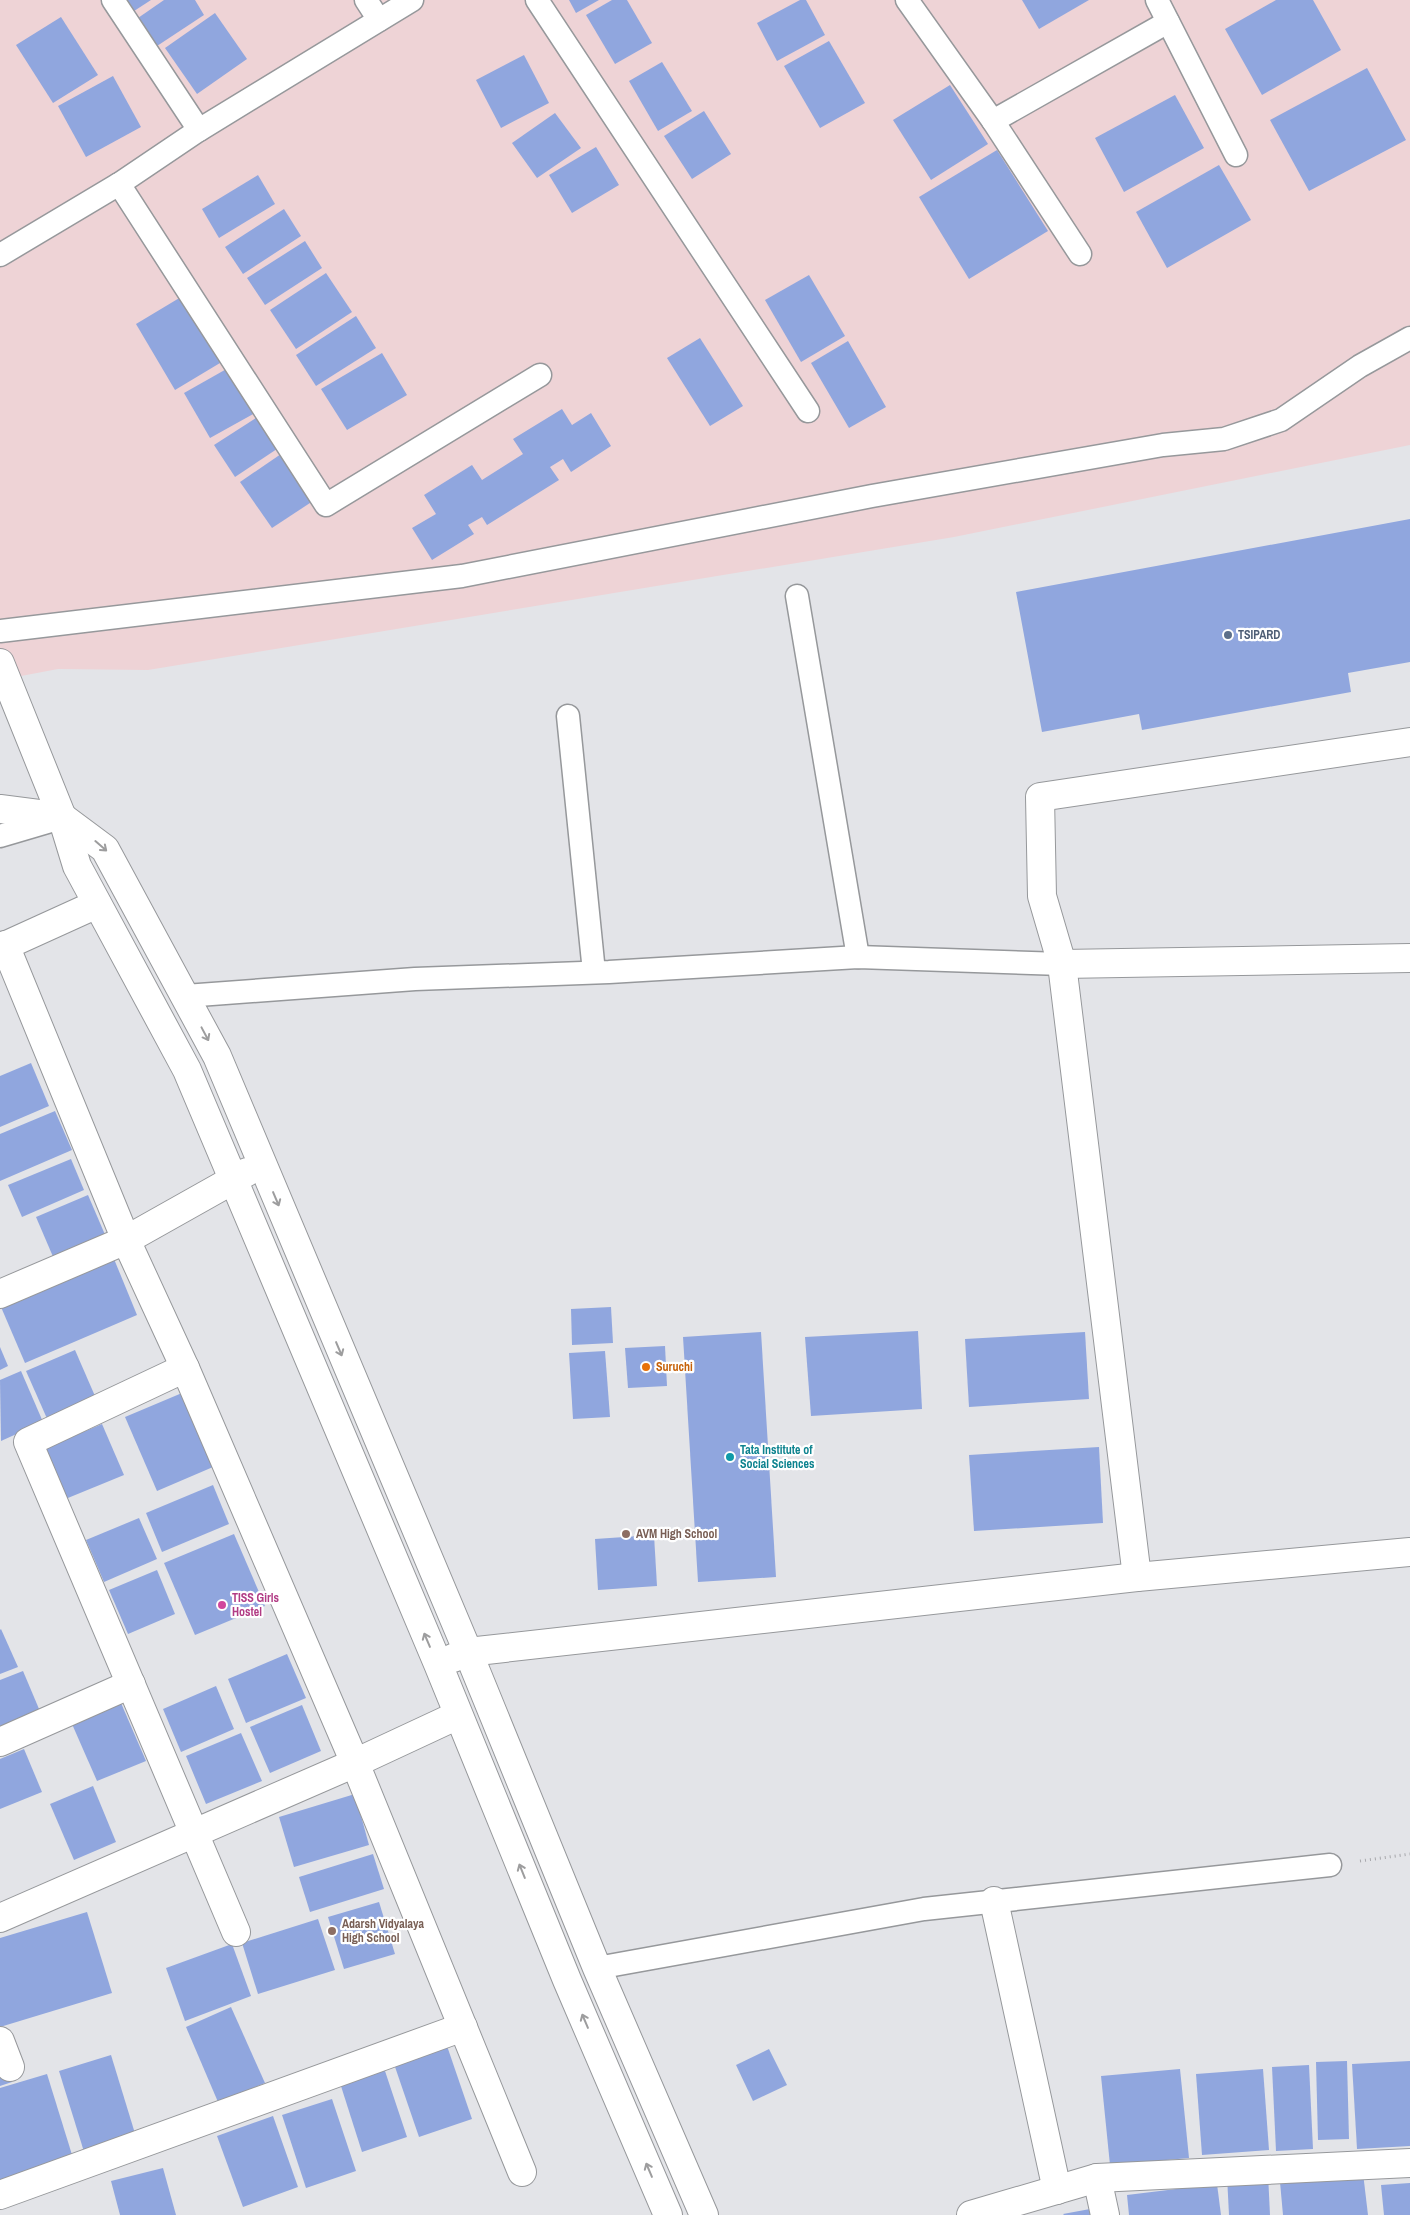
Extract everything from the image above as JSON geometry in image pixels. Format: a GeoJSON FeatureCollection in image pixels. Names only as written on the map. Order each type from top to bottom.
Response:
{"type":"FeatureCollection","features":[{"type":"Feature","properties":{"kind":"street"},"geometry":{"type":"LineString","coordinates":[[0,663],[62,818],[77,866],[187,1070],[438,1664],[567,1980],[668,2215]]}},
{"type":"Feature","properties":{"kind":"street"},"geometry":{"type":"LineString","coordinates":[[1137,1577],[1062,964],[1042,896],[1040,798],[1410,742]]}},
{"type":"Feature","properties":{"kind":"street"},"geometry":{"type":"LineString","coordinates":[[0,809],[62,818],[105,849],[216,1056],[468,1652],[598,1968],[704,2215]]}},
{"type":"Feature","properties":{"kind":"street"},"geometry":{"type":"LineString","coordinates":[[97,904],[2,946],[126,1240],[185,1368],[354,1763],[522,2172]]}},
{"type":"Feature","properties":{"kind":"street"},"geometry":{"type":"LineString","coordinates":[[1062,964],[1410,958]]}},
{"type":"Feature","properties":{"kind":"street"},"geometry":{"type":"LineString","coordinates":[[0,1294],[126,1240],[261,1164]]}},
{"type":"Feature","properties":{"kind":"street"},"geometry":{"type":"LineString","coordinates":[[185,1368],[28,1442],[236,1932]]}},
{"type":"Feature","properties":{"kind":"street"},"geometry":{"type":"LineString","coordinates":[[438,1664],[468,1652],[1137,1577],[1410,1552]]}},
{"type":"Feature","properties":{"kind":"street"},"geometry":{"type":"LineString","coordinates":[[0,1742],[132,1684]]}},
{"type":"Feature","properties":{"kind":"street"},"geometry":{"type":"LineString","coordinates":[[0,1918],[354,1763],[458,1715]]}},
{"type":"Feature","properties":{"kind":"street"},"geometry":{"type":"LineString","coordinates":[[994,1901],[1057,2190]]}},
{"type":"Feature","properties":{"kind":"street"},"geometry":{"type":"LineString","coordinates":[[567,1980],[598,1968]]}},
{"type":"Feature","properties":{"kind":"street"},"geometry":{"type":"LineString","coordinates":[[0,2195],[463,2027]]}},
{"type":"Feature","properties":{"kind":"street"},"geometry":{"type":"LineString","coordinates":[[0,2041],[10,2067]]}},
{"type":"Feature","properties":{"kind":"street"},"geometry":{"type":"LineString","coordinates":[[985,2213],[1097,2178],[1410,2163]]}},
{"type":"Feature","properties":{"kind":"street"},"geometry":{"type":"LineString","coordinates":[[1097,2178],[1105,2215]]}},
{"type":"Feature","properties":{"kind":"lane"},"geometry":{"type":"LineString","coordinates":[[113,0],[199,130]]}},
{"type":"Feature","properties":{"kind":"lane"},"geometry":{"type":"LineString","coordinates":[[366,0],[379,20]]}},
{"type":"Feature","properties":{"kind":"lane"},"geometry":{"type":"LineString","coordinates":[[0,255],[119,184],[199,130],[412,0]]}},
{"type":"Feature","properties":{"kind":"lane"},"geometry":{"type":"LineString","coordinates":[[537,0],[808,411]]}},
{"type":"Feature","properties":{"kind":"lane"},"geometry":{"type":"LineString","coordinates":[[907,0],[993,121],[1080,254]]}},
{"type":"Feature","properties":{"kind":"lane"},"geometry":{"type":"LineString","coordinates":[[1157,0],[1236,155]]}},
{"type":"Feature","properties":{"kind":"lane"},"geometry":{"type":"LineString","coordinates":[[993,121],[1168,22]]}},
{"type":"Feature","properties":{"kind":"lane"},"geometry":{"type":"LineString","coordinates":[[119,184],[326,505],[540,375]]}},
{"type":"Feature","properties":{"kind":"lane"},"geometry":{"type":"LineString","coordinates":[[0,632],[462,576],[882,494],[1162,445],[1224,439],[1281,420],[1360,366],[1410,338]]}},
{"type":"Feature","properties":{"kind":"lane"},"geometry":{"type":"LineString","coordinates":[[796,596],[858,957]]}},
{"type":"Feature","properties":{"kind":"lane"},"geometry":{"type":"LineString","coordinates":[[568,716],[594,972]]}},
{"type":"Feature","properties":{"kind":"lane"},"geometry":{"type":"LineString","coordinates":[[0,836],[62,818]]}},
{"type":"Feature","properties":{"kind":"lane"},"geometry":{"type":"LineString","coordinates":[[185,996],[415,978],[594,972],[858,957],[1062,964]]}},
{"type":"Feature","properties":{"kind":"lane"},"geometry":{"type":"LineString","coordinates":[[598,1968],[924,1909],[1330,1864]]}},
{"type":"Feature","properties":{"kind":"path"},"geometry":{"type":"LineString","coordinates":[[1330,1864],[1410,1854]]}},
{"type":"Feature","properties":{"kind":"shaded area"},"geometry":{"type":"Polygon","coordinates":[[[0,0],[1410,0],[1410,445],[954,537],[148,670],[58,669],[0,680],[0,0]]]}},
{"type":"Feature","properties":{"kind":"building"},"geometry":{"type":"Polygon","coordinates":[[[123,0],[151,0],[131,13],[123,0]]]}},
{"type":"Feature","properties":{"kind":"building"},"geometry":{"type":"Polygon","coordinates":[[[164,0],[195,0],[204,15],[157,46],[138,18],[164,0]]]}},
{"type":"Feature","properties":{"kind":"building"},"geometry":{"type":"Polygon","coordinates":[[[569,0],[599,0],[576,13],[569,0]]]}},
{"type":"Feature","properties":{"kind":"building"},"geometry":{"type":"Polygon","coordinates":[[[612,0],[627,0],[652,43],[615,64],[586,15],[612,0]]]}},
{"type":"Feature","properties":{"kind":"building"},"geometry":{"type":"Polygon","coordinates":[[[800,0],[806,0],[825,35],[777,61],[757,23],[800,0]]]}},
{"type":"Feature","properties":{"kind":"building"},"geometry":{"type":"Polygon","coordinates":[[[1022,0],[1089,0],[1039,29],[1022,0]]]}},
{"type":"Feature","properties":{"kind":"building"},"geometry":{"type":"Polygon","coordinates":[[[1276,0],[1313,0],[1341,50],[1262,95],[1225,29],[1276,0]]]}},
{"type":"Feature","properties":{"kind":"building"},"geometry":{"type":"Polygon","coordinates":[[[215,13],[247,59],[197,94],[165,48],[215,13]]]}},
{"type":"Feature","properties":{"kind":"building"},"geometry":{"type":"Polygon","coordinates":[[[61,17],[98,75],[53,103],[16,45],[61,17]]]}},
{"type":"Feature","properties":{"kind":"building"},"geometry":{"type":"Polygon","coordinates":[[[829,41],[865,103],[820,128],[784,66],[829,41]]]}},
{"type":"Feature","properties":{"kind":"building"},"geometry":{"type":"Polygon","coordinates":[[[524,55],[549,103],[501,128],[476,80],[524,55]]]}},
{"type":"Feature","properties":{"kind":"building"},"geometry":{"type":"Polygon","coordinates":[[[662,62],[692,111],[658,131],[629,81],[662,62]]]}},
{"type":"Feature","properties":{"kind":"building"},"geometry":{"type":"Polygon","coordinates":[[[1367,68],[1406,140],[1309,191],[1270,120],[1367,68]]]}},
{"type":"Feature","properties":{"kind":"building"},"geometry":{"type":"Polygon","coordinates":[[[113,76],[141,127],[86,157],[58,106],[113,76]]]}},
{"type":"Feature","properties":{"kind":"building"},"geometry":{"type":"Polygon","coordinates":[[[950,85],[988,144],[931,180],[893,120],[950,85]]]}},
{"type":"Feature","properties":{"kind":"building"},"geometry":{"type":"Polygon","coordinates":[[[1175,95],[1204,148],[1124,192],[1095,138],[1175,95]]]}},
{"type":"Feature","properties":{"kind":"building"},"geometry":{"type":"Polygon","coordinates":[[[704,111],[731,154],[692,179],[664,136],[704,111]]]}},
{"type":"Feature","properties":{"kind":"building"},"geometry":{"type":"Polygon","coordinates":[[[555,113],[581,148],[537,178],[512,143],[555,113]]]}},
{"type":"Feature","properties":{"kind":"building"},"geometry":{"type":"Polygon","coordinates":[[[596,147],[619,185],[572,213],[549,175],[596,147]]]}},
{"type":"Feature","properties":{"kind":"building"},"geometry":{"type":"Polygon","coordinates":[[[997,150],[1048,231],[969,279],[919,197],[997,150]]]}},
{"type":"Feature","properties":{"kind":"building"},"geometry":{"type":"Polygon","coordinates":[[[1219,165],[1251,220],[1167,268],[1136,212],[1219,165]]]}},
{"type":"Feature","properties":{"kind":"building"},"geometry":{"type":"Polygon","coordinates":[[[258,175],[275,204],[219,238],[202,209],[258,175]]]}},
{"type":"Feature","properties":{"kind":"building"},"geometry":{"type":"Polygon","coordinates":[[[284,209],[301,236],[243,274],[225,247],[284,209]]]}},
{"type":"Feature","properties":{"kind":"building"},"geometry":{"type":"Polygon","coordinates":[[[305,241],[322,268],[265,305],[247,278],[305,241]]]}},
{"type":"Feature","properties":{"kind":"building"},"geometry":{"type":"Polygon","coordinates":[[[326,273],[352,312],[296,349],[270,310],[326,273]]]}},
{"type":"Feature","properties":{"kind":"building"},"geometry":{"type":"Polygon","coordinates":[[[809,275],[845,336],[801,362],[765,300],[809,275]]]}},
{"type":"Feature","properties":{"kind":"building"},"geometry":{"type":"Polygon","coordinates":[[[181,297],[220,363],[175,390],[136,324],[181,297]]]}},
{"type":"Feature","properties":{"kind":"building"},"geometry":{"type":"Polygon","coordinates":[[[356,316],[376,348],[316,386],[296,355],[356,316]]]}},
{"type":"Feature","properties":{"kind":"building"},"geometry":{"type":"Polygon","coordinates":[[[700,338],[743,406],[710,426],[667,358],[700,338]]]}},
{"type":"Feature","properties":{"kind":"building"},"geometry":{"type":"Polygon","coordinates":[[[848,341],[886,407],[849,428],[811,363],[848,341]]]}},
{"type":"Feature","properties":{"kind":"building"},"geometry":{"type":"Polygon","coordinates":[[[382,353],[407,395],[347,430],[321,389],[382,353]]]}},
{"type":"Feature","properties":{"kind":"building"},"geometry":{"type":"Polygon","coordinates":[[[230,367],[255,413],[210,438],[184,393],[230,367]]]}},
{"type":"Feature","properties":{"kind":"building"},"geometry":{"type":"Polygon","coordinates":[[[562,409],[572,425],[591,413],[611,446],[571,472],[563,459],[550,467],[559,480],[487,525],[482,517],[468,525],[474,534],[432,560],[412,528],[436,514],[424,495],[472,465],[482,480],[523,454],[513,439],[562,409]]]}},
{"type":"Feature","properties":{"kind":"building"},"geometry":{"type":"Polygon","coordinates":[[[262,414],[283,445],[235,477],[214,445],[262,414]]]}},
{"type":"Feature","properties":{"kind":"building"},"geometry":{"type":"Polygon","coordinates":[[[281,454],[313,501],[272,528],[240,482],[281,454]]]}},
{"type":"Feature","properties":{"kind":"building"},"geometry":{"type":"Polygon","coordinates":[[[1410,519],[1410,662],[1348,673],[1351,692],[1142,730],[1139,714],[1042,732],[1016,592],[1410,519]]]}},
{"type":"Feature","properties":{"kind":"building"},"geometry":{"type":"Polygon","coordinates":[[[31,1063],[49,1106],[0,1127],[0,1076],[31,1063]]]}},
{"type":"Feature","properties":{"kind":"building"},"geometry":{"type":"Polygon","coordinates":[[[55,1111],[72,1150],[0,1181],[0,1134],[55,1111]]]}},
{"type":"Feature","properties":{"kind":"building"},"geometry":{"type":"Polygon","coordinates":[[[71,1159],[84,1190],[22,1217],[8,1185],[71,1159]]]}},
{"type":"Feature","properties":{"kind":"building"},"geometry":{"type":"Polygon","coordinates":[[[88,1195],[106,1237],[54,1259],[36,1217],[88,1195]]]}},
{"type":"Feature","properties":{"kind":"building"},"geometry":{"type":"Polygon","coordinates":[[[114,1259],[137,1315],[25,1363],[1,1307],[114,1259]]]}},
{"type":"Feature","properties":{"kind":"building"},"geometry":{"type":"Polygon","coordinates":[[[611,1307],[613,1343],[572,1345],[571,1309],[611,1307]]]}},
{"type":"Feature","properties":{"kind":"building"},"geometry":{"type":"Polygon","coordinates":[[[918,1331],[922,1409],[811,1416],[805,1337],[918,1331]]]}},
{"type":"Feature","properties":{"kind":"building","name":"Tata Institute of Social Sciences"},"geometry":{"type":"Polygon","coordinates":[[[761,1332],[776,1577],[698,1582],[683,1337],[761,1332]]]}},
{"type":"Feature","properties":{"kind":"building"},"geometry":{"type":"Polygon","coordinates":[[[1085,1332],[1089,1399],[969,1407],[965,1339],[1085,1332]]]}},
{"type":"Feature","properties":{"kind":"building","name":"Suruchi"},"geometry":{"type":"Polygon","coordinates":[[[665,1346],[667,1386],[628,1388],[625,1348],[665,1346]]]}},
{"type":"Feature","properties":{"kind":"building"},"geometry":{"type":"Polygon","coordinates":[[[0,1347],[8,1366],[0,1370],[0,1347]]]}},
{"type":"Feature","properties":{"kind":"building"},"geometry":{"type":"Polygon","coordinates":[[[75,1350],[98,1403],[49,1423],[26,1371],[75,1350]]]}},
{"type":"Feature","properties":{"kind":"building"},"geometry":{"type":"Polygon","coordinates":[[[605,1351],[610,1417],[573,1419],[569,1353],[605,1351]]]}},
{"type":"Feature","properties":{"kind":"building"},"geometry":{"type":"Polygon","coordinates":[[[21,1371],[43,1422],[1,1441],[0,1380],[21,1371]]]}},
{"type":"Feature","properties":{"kind":"building"},"geometry":{"type":"Polygon","coordinates":[[[182,1393],[213,1467],[157,1491],[125,1417],[182,1393]]]}},
{"type":"Feature","properties":{"kind":"building"},"geometry":{"type":"Polygon","coordinates":[[[102,1424],[124,1475],[63,1500],[41,1450],[102,1424]]]}},
{"type":"Feature","properties":{"kind":"building"},"geometry":{"type":"Polygon","coordinates":[[[1099,1447],[1103,1523],[974,1531],[969,1455],[1099,1447]]]}},
{"type":"Feature","properties":{"kind":"building"},"geometry":{"type":"Polygon","coordinates":[[[213,1485],[229,1524],[162,1552],[146,1513],[213,1485]]]}},
{"type":"Feature","properties":{"kind":"building"},"geometry":{"type":"Polygon","coordinates":[[[139,1518],[157,1559],[104,1582],[86,1540],[139,1518]]]}},
{"type":"Feature","properties":{"kind":"building"},"geometry":{"type":"Polygon","coordinates":[[[234,1534],[265,1606],[195,1635],[164,1563],[234,1534]]]}},
{"type":"Feature","properties":{"kind":"building"},"geometry":{"type":"Polygon","coordinates":[[[654,1535],[657,1586],[598,1590],[595,1539],[654,1535]]]}},
{"type":"Feature","properties":{"kind":"building"},"geometry":{"type":"Polygon","coordinates":[[[157,1570],[175,1614],[128,1634],[109,1590],[157,1570]]]}},
{"type":"Feature","properties":{"kind":"building"},"geometry":{"type":"Polygon","coordinates":[[[0,1630],[18,1667],[0,1674],[0,1630]]]}},
{"type":"Feature","properties":{"kind":"building"},"geometry":{"type":"Polygon","coordinates":[[[287,1654],[306,1698],[246,1723],[228,1679],[287,1654]]]}},
{"type":"Feature","properties":{"kind":"building"},"geometry":{"type":"Polygon","coordinates":[[[23,1671],[42,1716],[0,1733],[0,1680],[23,1671]]]}},
{"type":"Feature","properties":{"kind":"building"},"geometry":{"type":"Polygon","coordinates":[[[216,1686],[234,1729],[181,1752],[163,1709],[216,1686]]]}},
{"type":"Feature","properties":{"kind":"building"},"geometry":{"type":"Polygon","coordinates":[[[121,1703],[146,1761],[97,1781],[72,1724],[121,1703]]]}},
{"type":"Feature","properties":{"kind":"building"},"geometry":{"type":"Polygon","coordinates":[[[302,1705],[321,1751],[270,1773],[250,1727],[302,1705]]]}},
{"type":"Feature","properties":{"kind":"building"},"geometry":{"type":"Polygon","coordinates":[[[241,1733],[262,1781],[206,1804],[186,1756],[241,1733]]]}},
{"type":"Feature","properties":{"kind":"building"},"geometry":{"type":"Polygon","coordinates":[[[24,1749],[42,1792],[0,1809],[0,1759],[24,1749]]]}},
{"type":"Feature","properties":{"kind":"building"},"geometry":{"type":"Polygon","coordinates":[[[93,1786],[116,1842],[74,1860],[50,1804],[93,1786]]]}},
{"type":"Feature","properties":{"kind":"building"},"geometry":{"type":"Polygon","coordinates":[[[355,1794],[369,1845],[294,1867],[279,1817],[355,1794]]]}},
{"type":"Feature","properties":{"kind":"building"},"geometry":{"type":"Polygon","coordinates":[[[373,1854],[384,1889],[310,1912],[299,1877],[373,1854]]]}},
{"type":"Feature","properties":{"kind":"building"},"geometry":{"type":"Polygon","coordinates":[[[379,1902],[395,1954],[344,1969],[328,1917],[379,1902]]]}},
{"type":"Feature","properties":{"kind":"building"},"geometry":{"type":"Polygon","coordinates":[[[87,1912],[112,1993],[0,2027],[0,1938],[87,1912]]]}},
{"type":"Feature","properties":{"kind":"building"},"geometry":{"type":"Polygon","coordinates":[[[318,1919],[335,1970],[258,1994],[242,1943],[318,1919]]]}},
{"type":"Feature","properties":{"kind":"building"},"geometry":{"type":"Polygon","coordinates":[[[232,1944],[251,1996],[185,2021],[166,1968],[232,1944]]]}},
{"type":"Feature","properties":{"kind":"building"},"geometry":{"type":"Polygon","coordinates":[[[231,2007],[265,2083],[218,2102],[186,2027],[231,2007]]]}},
{"type":"Feature","properties":{"kind":"building"},"geometry":{"type":"Polygon","coordinates":[[[446,2043],[472,2119],[419,2137],[393,2061],[446,2043]]]}},
{"type":"Feature","properties":{"kind":"building"},"geometry":{"type":"Polygon","coordinates":[[[0,2044],[12,2082],[0,2086],[0,2044]]]}},
{"type":"Feature","properties":{"kind":"building"},"geometry":{"type":"Polygon","coordinates":[[[769,2049],[787,2085],[753,2101],[736,2065],[769,2049]]]}},
{"type":"Feature","properties":{"kind":"building"},"geometry":{"type":"Polygon","coordinates":[[[111,2055],[137,2140],[85,2155],[59,2071],[111,2055]]]}},
{"type":"Feature","properties":{"kind":"building"},"geometry":{"type":"Polygon","coordinates":[[[1347,2061],[1349,2139],[1318,2140],[1316,2062],[1347,2061]]]}},
{"type":"Feature","properties":{"kind":"building"},"geometry":{"type":"Polygon","coordinates":[[[1410,2061],[1410,2146],[1357,2149],[1352,2064],[1410,2061]]]}},
{"type":"Feature","properties":{"kind":"building"},"geometry":{"type":"Polygon","coordinates":[[[1309,2065],[1313,2149],[1276,2151],[1272,2067],[1309,2065]]]}},
{"type":"Feature","properties":{"kind":"building"},"geometry":{"type":"Polygon","coordinates":[[[384,2068],[407,2137],[362,2152],[340,2083],[384,2068]]]}},
{"type":"Feature","properties":{"kind":"building"},"geometry":{"type":"Polygon","coordinates":[[[1180,2069],[1189,2158],[1110,2165],[1101,2076],[1180,2069]]]}},
{"type":"Feature","properties":{"kind":"building"},"geometry":{"type":"Polygon","coordinates":[[[1263,2069],[1269,2150],[1202,2155],[1196,2074],[1263,2069]]]}},
{"type":"Feature","properties":{"kind":"building"},"geometry":{"type":"Polygon","coordinates":[[[47,2074],[73,2158],[0,2180],[0,2088],[47,2074]]]}},
{"type":"Feature","properties":{"kind":"building"},"geometry":{"type":"Polygon","coordinates":[[[332,2099],[356,2171],[306,2188],[282,2115],[332,2099]]]}},
{"type":"Feature","properties":{"kind":"building"},"geometry":{"type":"Polygon","coordinates":[[[273,2116],[298,2187],[243,2207],[217,2136],[273,2116]]]}},
{"type":"Feature","properties":{"kind":"building"},"geometry":{"type":"Polygon","coordinates":[[[163,2168],[176,2215],[120,2215],[111,2181],[163,2168]]]}},
{"type":"Feature","properties":{"kind":"building"},"geometry":{"type":"Polygon","coordinates":[[[1363,2173],[1368,2215],[1283,2215],[1280,2182],[1363,2173]]]}},
{"type":"Feature","properties":{"kind":"building"},"geometry":{"type":"Polygon","coordinates":[[[1268,2174],[1270,2215],[1229,2215],[1227,2176],[1268,2174]]]}},
{"type":"Feature","properties":{"kind":"building"},"geometry":{"type":"Polygon","coordinates":[[[1410,2183],[1410,2215],[1384,2215],[1381,2185],[1410,2183]]]}},
{"type":"Feature","properties":{"kind":"building"},"geometry":{"type":"Polygon","coordinates":[[[1217,2184],[1221,2215],[1129,2215],[1127,2195],[1217,2184]]]}},
{"type":"Feature","properties":{"kind":"building"},"geometry":{"type":"Polygon","coordinates":[[[1090,2209],[1092,2215],[1063,2214],[1090,2209]]]}},
{"type":"Feature","properties":{"kind":"place","name":"TSIPARD"},"geometry":{"type":"Point","coordinates":[1228,635]}},
{"type":"Feature","properties":{"kind":"place","name":"Suruchi"},"geometry":{"type":"Point","coordinates":[646,1367]}},
{"type":"Feature","properties":{"kind":"place","name":"Tata Institute of Social Sciences"},"geometry":{"type":"Point","coordinates":[730,1457]}},
{"type":"Feature","properties":{"kind":"place","name":"AVM High School"},"geometry":{"type":"Point","coordinates":[626,1534]}},
{"type":"Feature","properties":{"kind":"place","name":"TISS Girls Hostel"},"geometry":{"type":"Point","coordinates":[222,1605]}},
{"type":"Feature","properties":{"kind":"place","name":"Adarsh Vidyalaya High School"},"geometry":{"type":"Point","coordinates":[332,1931]}}]}
